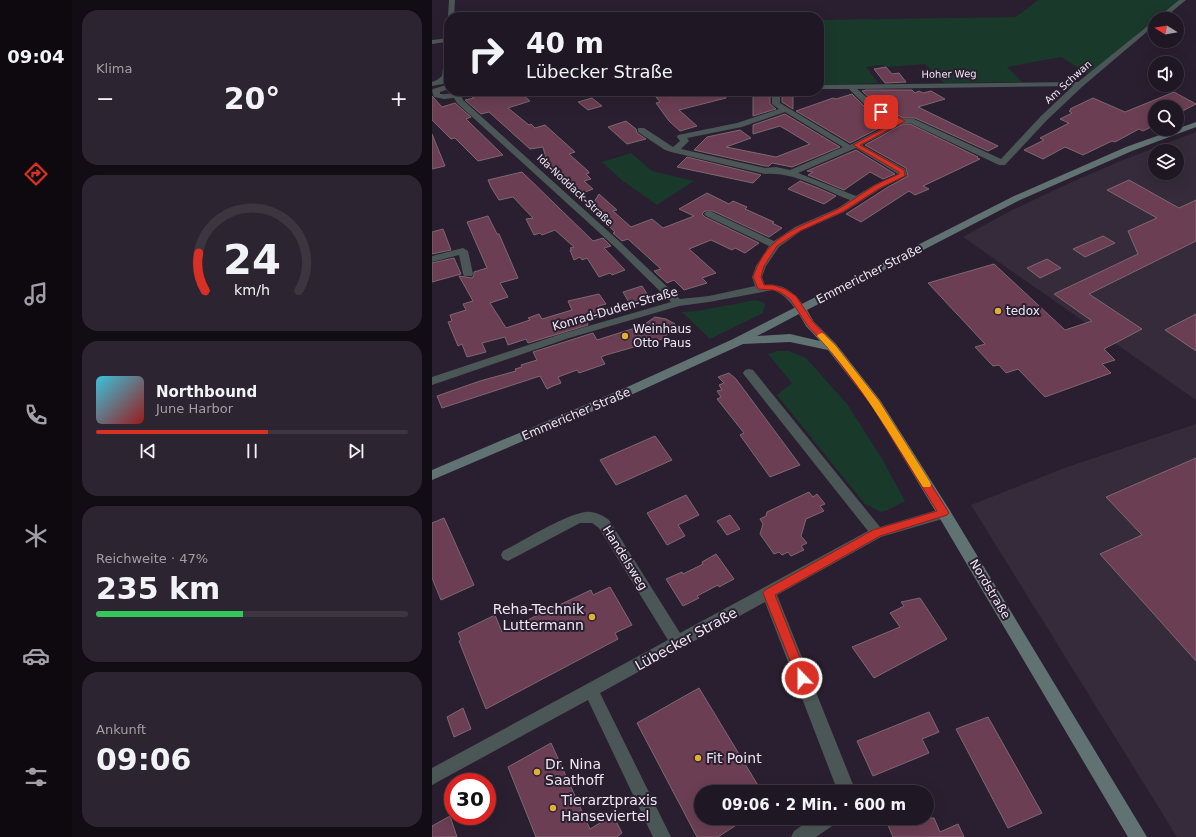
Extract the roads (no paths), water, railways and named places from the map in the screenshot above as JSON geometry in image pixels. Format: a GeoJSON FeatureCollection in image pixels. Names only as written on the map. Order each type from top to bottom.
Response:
{"type":"FeatureCollection","features":[{"type":"Feature","properties":{"kind":"main road","name":"Emmericher Straße"},"geometry":{"type":"LineString","coordinates":[[432,475],[629,391],[735,343],[1017,198],[1129,149],[1196,124]]}},
{"type":"Feature","properties":{"kind":"main road","name":"Nordstraße"},"geometry":{"type":"LineString","coordinates":[[801,309],[810,324],[832,347],[876,404],[944,513],[1138,837]]}},
{"type":"Feature","properties":{"kind":"main road"},"geometry":{"type":"LineString","coordinates":[[735,343],[764,339],[790,338],[832,347]]}},
{"type":"Feature","properties":{"kind":"street"},"geometry":{"type":"LineString","coordinates":[[451,12],[452,0]]}},
{"type":"Feature","properties":{"kind":"street"},"geometry":{"type":"LineString","coordinates":[[1168,12],[1183,0]]}},
{"type":"Feature","properties":{"kind":"street","name":"Am Schwan"},"geometry":{"type":"LineString","coordinates":[[902,121],[912,121],[1002,163],[1044,118],[1080,84],[1148,28]]}},
{"type":"Feature","properties":{"kind":"street"},"geometry":{"type":"LineString","coordinates":[[432,42],[444,42]]}},
{"type":"Feature","properties":{"kind":"street"},"geometry":{"type":"LineString","coordinates":[[432,84],[440,82],[444,79]]}},
{"type":"Feature","properties":{"kind":"street","name":"Hoher Weg"},"geometry":{"type":"LineString","coordinates":[[824,87],[1080,84]]}},
{"type":"Feature","properties":{"kind":"street"},"geometry":{"type":"LineString","coordinates":[[850,86],[869,104],[902,121]]}},
{"type":"Feature","properties":{"kind":"street"},"geometry":{"type":"LineString","coordinates":[[432,103],[437,95],[436,91],[444,87]]}},
{"type":"Feature","properties":{"kind":"street","name":"Ida-Noddack-Straße"},"geometry":{"type":"LineString","coordinates":[[437,95],[442,97],[446,96]]}},
{"type":"Feature","properties":{"kind":"street","name":"Ida-Noddack-Straße"},"geometry":{"type":"LineString","coordinates":[[459,96],[460,100],[618,244],[678,303]]}},
{"type":"Feature","properties":{"kind":"street"},"geometry":{"type":"LineString","coordinates":[[761,288],[757,277],[761,266],[775,245],[798,230],[841,210],[877,187],[903,175],[902,171],[784,110],[776,104],[776,96]]}},
{"type":"Feature","properties":{"kind":"street"},"geometry":{"type":"LineString","coordinates":[[661,143],[690,134],[738,125],[784,110]]}},
{"type":"Feature","properties":{"kind":"street"},"geometry":{"type":"LineString","coordinates":[[791,173],[853,147],[902,121]]}},
{"type":"Feature","properties":{"kind":"street"},"geometry":{"type":"LineString","coordinates":[[641,130],[674,150],[765,171],[776,170],[791,173],[857,200]]}},
{"type":"Feature","properties":{"kind":"street"},"geometry":{"type":"LineString","coordinates":[[674,150],[685,141],[681,137]]}},
{"type":"Feature","properties":{"kind":"street"},"geometry":{"type":"LineString","coordinates":[[709,214],[775,245]]}},
{"type":"Feature","properties":{"kind":"street"},"geometry":{"type":"LineString","coordinates":[[432,259],[462,251],[468,274]]}},
{"type":"Feature","properties":{"kind":"street","name":"Konrad-Duden-Straße"},"geometry":{"type":"LineString","coordinates":[[432,381],[565,336],[678,303],[709,299],[761,288],[773,287],[783,290],[793,298],[801,309]]}},
{"type":"Feature","properties":{"kind":"street"},"geometry":{"type":"LineString","coordinates":[[749,373],[877,533]]}},
{"type":"Feature","properties":{"kind":"street","name":"Lübecker Straße"},"geometry":{"type":"LineString","coordinates":[[432,777],[877,533],[944,513]]}},
{"type":"Feature","properties":{"kind":"street","name":"Handelsweg"},"geometry":{"type":"LineString","coordinates":[[508,555],[577,519],[589,516],[598,519],[604,524],[678,643]]}},
{"type":"Feature","properties":{"kind":"street"},"geometry":{"type":"LineString","coordinates":[[769,593],[844,785]]}},
{"type":"Feature","properties":{"kind":"street"},"geometry":{"type":"LineString","coordinates":[[591,690],[662,837]]}},
{"type":"Feature","properties":{"kind":"street"},"geometry":{"type":"LineString","coordinates":[[800,837],[818,825]]}},
{"type":"Feature","properties":{"kind":"place","name":"tedox"},"geometry":{"type":"Point","coordinates":[998,311]}},
{"type":"Feature","properties":{"kind":"place","name":"Weinhaus Otto Paus"},"geometry":{"type":"Point","coordinates":[625,336]}},
{"type":"Feature","properties":{"kind":"place","name":"Reha-Technik Luttermann"},"geometry":{"type":"Point","coordinates":[592,617]}},
{"type":"Feature","properties":{"kind":"place","name":"Fit Point"},"geometry":{"type":"Point","coordinates":[698,758]}},
{"type":"Feature","properties":{"kind":"place","name":"Dr. Nina Saathoff"},"geometry":{"type":"Point","coordinates":[537,772]}},
{"type":"Feature","properties":{"kind":"place","name":"Tierarztpraxis Hanseviertel"},"geometry":{"type":"Point","coordinates":[553,808]}}]}
